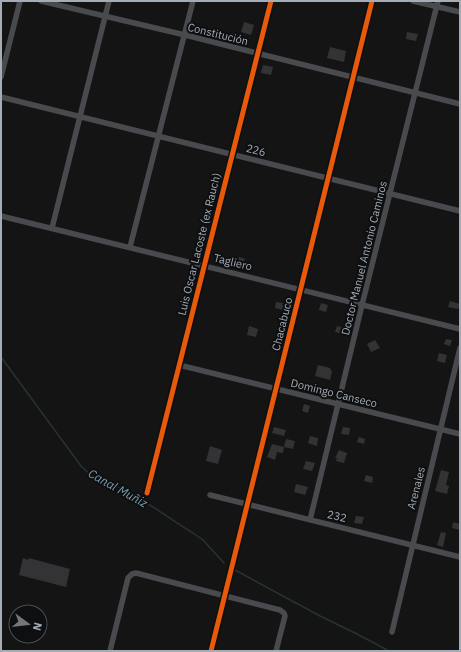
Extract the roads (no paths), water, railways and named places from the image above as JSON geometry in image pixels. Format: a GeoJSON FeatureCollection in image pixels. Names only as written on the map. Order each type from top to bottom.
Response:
{"type":"FeatureCollection","features":[{"type":"Feature","properties":{"kind":"street"},"geometry":{"type":"LineString","coordinates":[[1,77],[20,1]]}},
{"type":"Feature","properties":{"kind":"street","name":"Constitución"},"geometry":{"type":"LineString","coordinates":[[41,1],[185,35],[460,104]]}},
{"type":"Feature","properties":{"kind":"street"},"geometry":{"type":"LineString","coordinates":[[52,228],[109,1]]}},
{"type":"Feature","properties":{"kind":"street"},"geometry":{"type":"LineString","coordinates":[[130,247],[193,1]]}},
{"type":"Feature","properties":{"kind":"street","name":"Luis Oscar Lacoste (ex Rauch)"},"geometry":{"type":"LineString","coordinates":[[147,493],[271,1]]}},
{"type":"Feature","properties":{"kind":"street","name":"Chacabuco"},"geometry":{"type":"LineString","coordinates":[[211,651],[372,1]]}},
{"type":"Feature","properties":{"kind":"street"},"geometry":{"type":"LineString","coordinates":[[413,1],[438,4],[460,12]]}},
{"type":"Feature","properties":{"kind":"street","name":"Doctor Manuel Antonio Caminos"},"geometry":{"type":"LineString","coordinates":[[310,520],[362,305],[438,4]]}},
{"type":"Feature","properties":{"kind":"street","name":"226"},"geometry":{"type":"LineString","coordinates":[[1,97],[460,211]]}},
{"type":"Feature","properties":{"kind":"street","name":"Tagliero"},"geometry":{"type":"LineString","coordinates":[[1,216],[460,329]]}},
{"type":"Feature","properties":{"kind":"street","name":"Arenales"},"geometry":{"type":"LineString","coordinates":[[392,632],[460,348]]}},
{"type":"Feature","properties":{"kind":"street","name":"Domingo Canseco"},"geometry":{"type":"LineString","coordinates":[[179,365],[460,434]]}},
{"type":"Feature","properties":{"kind":"street","name":"232"},"geometry":{"type":"LineString","coordinates":[[210,495],[460,557]]}},
{"type":"Feature","properties":{"kind":"street"},"geometry":{"type":"LineString","coordinates":[[110,651],[128,578],[132,574],[136,573],[280,610],[285,616],[276,651]]}},
{"type":"Feature","properties":{"kind":"waterway","name":"Canal Muñiz"},"geometry":{"type":"LineString","coordinates":[[1,357],[86,471],[101,481],[118,487],[133,495],[193,533],[203,540],[224,563]]}},
{"type":"Feature","properties":{"kind":"waterway","name":"Canal Muñiz"},"geometry":{"type":"LineString","coordinates":[[235,570],[389,651]]}}]}
